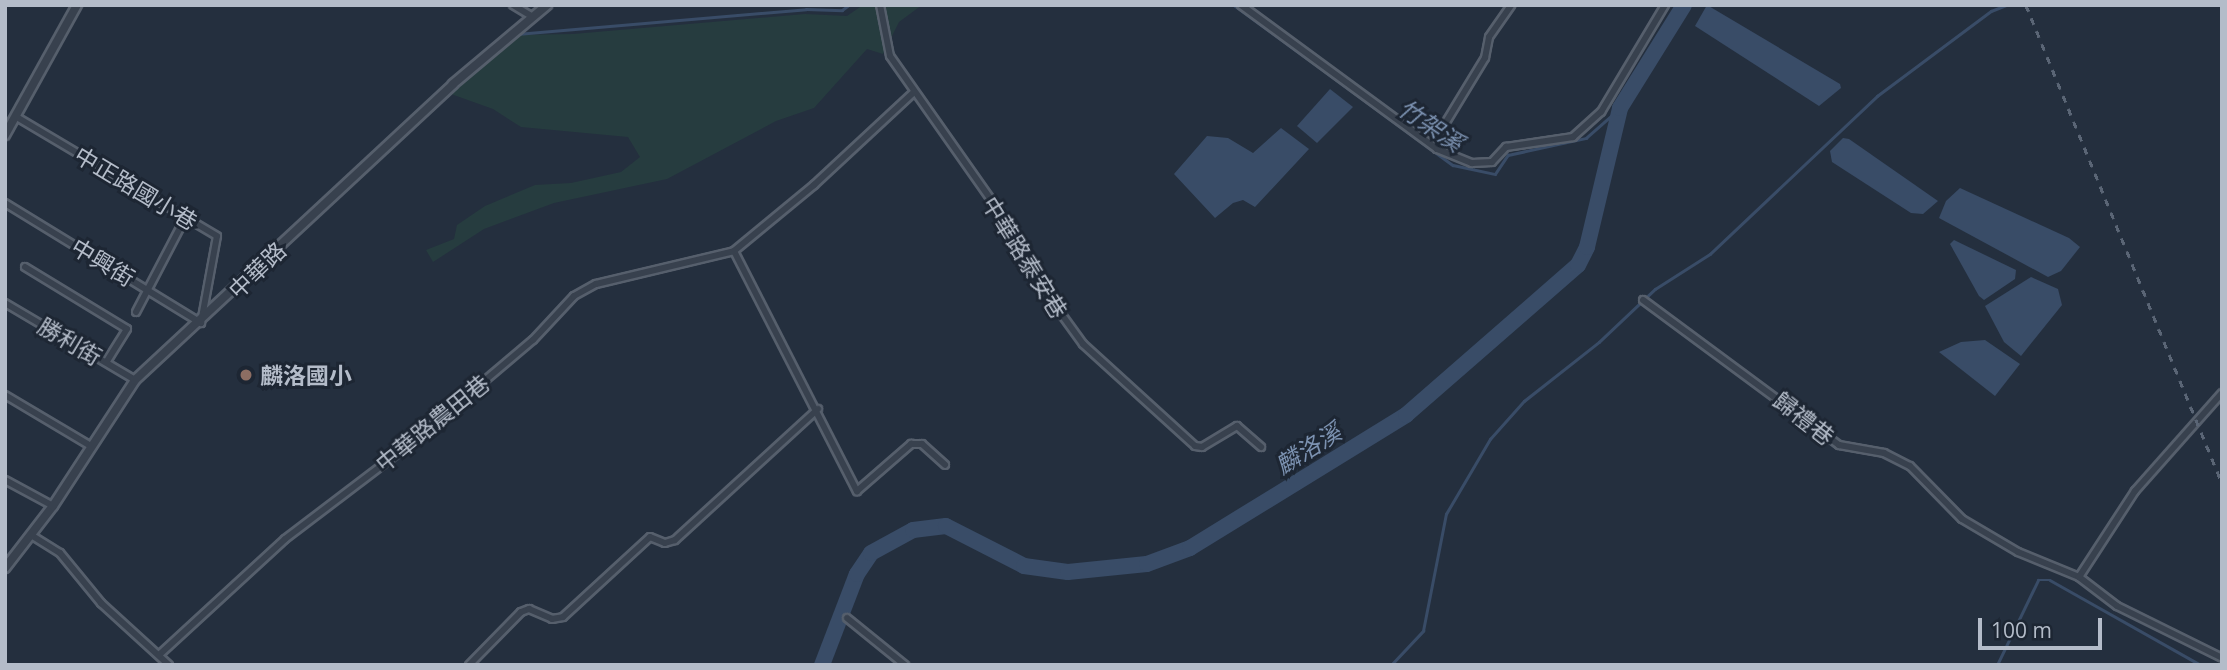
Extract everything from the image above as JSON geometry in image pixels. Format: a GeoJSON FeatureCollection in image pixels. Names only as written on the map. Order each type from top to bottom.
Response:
{"type":"FeatureCollection","features":[{"type":"Feature","properties":{"kind":"street"},"geometry":{"type":"LineString","coordinates":[[5,135],[77,5]]}},
{"type":"Feature","properties":{"kind":"street"},"geometry":{"type":"LineString","coordinates":[[513,5],[530,16]]}},
{"type":"Feature","properties":{"kind":"street","name":"中華路"},"geometry":{"type":"LineString","coordinates":[[5,568],[53,506],[135,380],[201,323],[530,16],[547,5]]}},
{"type":"Feature","properties":{"kind":"street","name":"中華路泰安巷"},"geometry":{"type":"LineString","coordinates":[[880,5],[890,56],[913,93],[1013,231],[1020,257],[1083,344],[1195,446],[1202,447],[1237,426],[1261,447]]}},
{"type":"Feature","properties":{"kind":"street"},"geometry":{"type":"LineString","coordinates":[[1241,5],[1437,149],[1472,163],[1492,163],[1506,146],[1573,136],[1601,112],[1665,5]]}},
{"type":"Feature","properties":{"kind":"street"},"geometry":{"type":"LineString","coordinates":[[1437,149],[1443,127],[1485,58],[1489,37],[1511,5]]}},
{"type":"Feature","properties":{"kind":"street","name":"中華路農田巷"},"geometry":{"type":"LineString","coordinates":[[159,655],[285,539],[405,448],[533,340],[575,296],[596,284],[734,251],[814,185],[913,93]]}},
{"type":"Feature","properties":{"kind":"street","name":"中正路國小巷"},"geometry":{"type":"LineString","coordinates":[[16,116],[180,217],[217,236],[201,323]]}},
{"type":"Feature","properties":{"kind":"street","name":"中興街"},"geometry":{"type":"LineString","coordinates":[[5,203],[201,323]]}},
{"type":"Feature","properties":{"kind":"street"},"geometry":{"type":"LineString","coordinates":[[136,312],[180,228],[180,217]]}},
{"type":"Feature","properties":{"kind":"street"},"geometry":{"type":"LineString","coordinates":[[734,251],[818,409],[857,491],[911,444],[922,444],[945,465]]}},
{"type":"Feature","properties":{"kind":"street"},"geometry":{"type":"LineString","coordinates":[[25,267],[127,330],[106,362]]}},
{"type":"Feature","properties":{"kind":"street","name":"歸禮巷"},"geometry":{"type":"LineString","coordinates":[[1643,300],[1839,445],[1884,453],[1909,466],[1962,519],[2018,552],[2079,577],[2117,606],[2222,658]]}},
{"type":"Feature","properties":{"kind":"street","name":"勝利街"},"geometry":{"type":"LineString","coordinates":[[5,303],[135,380]]}},
{"type":"Feature","properties":{"kind":"street"},"geometry":{"type":"LineString","coordinates":[[2079,577],[2135,491],[2222,393]]}},
{"type":"Feature","properties":{"kind":"street"},"geometry":{"type":"LineString","coordinates":[[5,395],[91,446]]}},
{"type":"Feature","properties":{"kind":"street"},"geometry":{"type":"LineString","coordinates":[[469,665],[521,612],[529,609],[552,619],[563,617],[650,537],[664,543],[675,540],[818,409]]}},
{"type":"Feature","properties":{"kind":"street"},"geometry":{"type":"LineString","coordinates":[[5,480],[53,506]]}},
{"type":"Feature","properties":{"kind":"street"},"geometry":{"type":"LineString","coordinates":[[31,536],[60,553],[102,603],[169,665]]}},
{"type":"Feature","properties":{"kind":"street"},"geometry":{"type":"LineString","coordinates":[[847,618],[905,665]]}},
{"type":"Feature","properties":{"kind":"green space"},"geometry":{"type":"Polygon","coordinates":[[[863,5],[922,5],[899,22],[883,54],[867,49],[814,108],[776,121],[667,179],[554,203],[484,229],[433,262],[426,250],[454,239],[457,225],[485,206],[535,185],[571,183],[621,172],[640,157],[628,137],[521,127],[493,109],[451,94],[514,35],[573,34],[805,14],[847,16],[863,5]]]}},
{"type":"Feature","properties":{"kind":"water"},"geometry":{"type":"Polygon","coordinates":[[[1707,5],[1840,84],[1841,88],[1819,106],[1695,26],[1707,5]]]}},
{"type":"Feature","properties":{"kind":"water"},"geometry":{"type":"Polygon","coordinates":[[[1330,89],[1353,107],[1317,143],[1297,126],[1330,89]]]}},
{"type":"Feature","properties":{"kind":"water"},"geometry":{"type":"Polygon","coordinates":[[[1281,128],[1309,149],[1255,207],[1243,200],[1233,203],[1215,218],[1174,174],[1207,136],[1228,138],[1253,153],[1281,128]]]}},
{"type":"Feature","properties":{"kind":"water"},"geometry":{"type":"Polygon","coordinates":[[[1843,138],[1849,139],[1938,201],[1923,214],[1911,213],[1832,162],[1830,151],[1843,138]]]}},
{"type":"Feature","properties":{"kind":"water"},"geometry":{"type":"Polygon","coordinates":[[[1960,188],[2069,238],[2080,247],[2061,271],[2048,277],[1939,218],[1946,201],[1960,188]]]}},
{"type":"Feature","properties":{"kind":"water"},"geometry":{"type":"Polygon","coordinates":[[[1954,240],[2016,270],[2015,279],[1984,300],[1979,296],[1950,244],[1954,240]]]}},
{"type":"Feature","properties":{"kind":"water"},"geometry":{"type":"Polygon","coordinates":[[[2031,277],[2058,289],[2062,305],[2021,356],[2004,342],[1985,306],[2031,277]]]}},
{"type":"Feature","properties":{"kind":"water"},"geometry":{"type":"Polygon","coordinates":[[[1985,340],[2020,364],[1995,396],[1939,352],[1961,342],[1985,340]]]}},
{"type":"Feature","properties":{"kind":"waterway","name":"竹架溪"},"geometry":{"type":"LineString","coordinates":[[517,34],[806,9],[842,10],[849,5]]}},
{"type":"Feature","properties":{"kind":"waterway","name":"竹架溪"},"geometry":{"type":"LineString","coordinates":[[1234,5],[1453,165],[1495,174],[1508,155],[1586,138],[1620,108]]}},
{"type":"Feature","properties":{"kind":"waterway","name":"麟洛溪"},"geometry":{"type":"LineString","coordinates":[[822,665],[857,574],[871,553],[913,530],[946,526],[1024,566],[1068,572],[1147,564],[1190,548],[1406,415],[1578,265],[1587,247],[1620,108],[1684,5]]}},
{"type":"Feature","properties":{"kind":"waterway"},"geometry":{"type":"LineString","coordinates":[[1391,665],[1423,631],[1446,514],[1490,439],[1524,401],[1599,342],[1655,289],[1710,254],[1877,96],[1991,11],[2007,5]]}},
{"type":"Feature","properties":{"kind":"waterway"},"geometry":{"type":"LineString","coordinates":[[1997,665],[2038,580],[2050,580],[2201,665]]}},
{"type":"Feature","properties":{"kind":"railway"},"geometry":{"type":"LineString","coordinates":[[2026,5],[2222,483]]}},
{"type":"Feature","properties":{"kind":"place","name":"麟洛國小"},"geometry":{"type":"Point","coordinates":[246,375]}}]}
